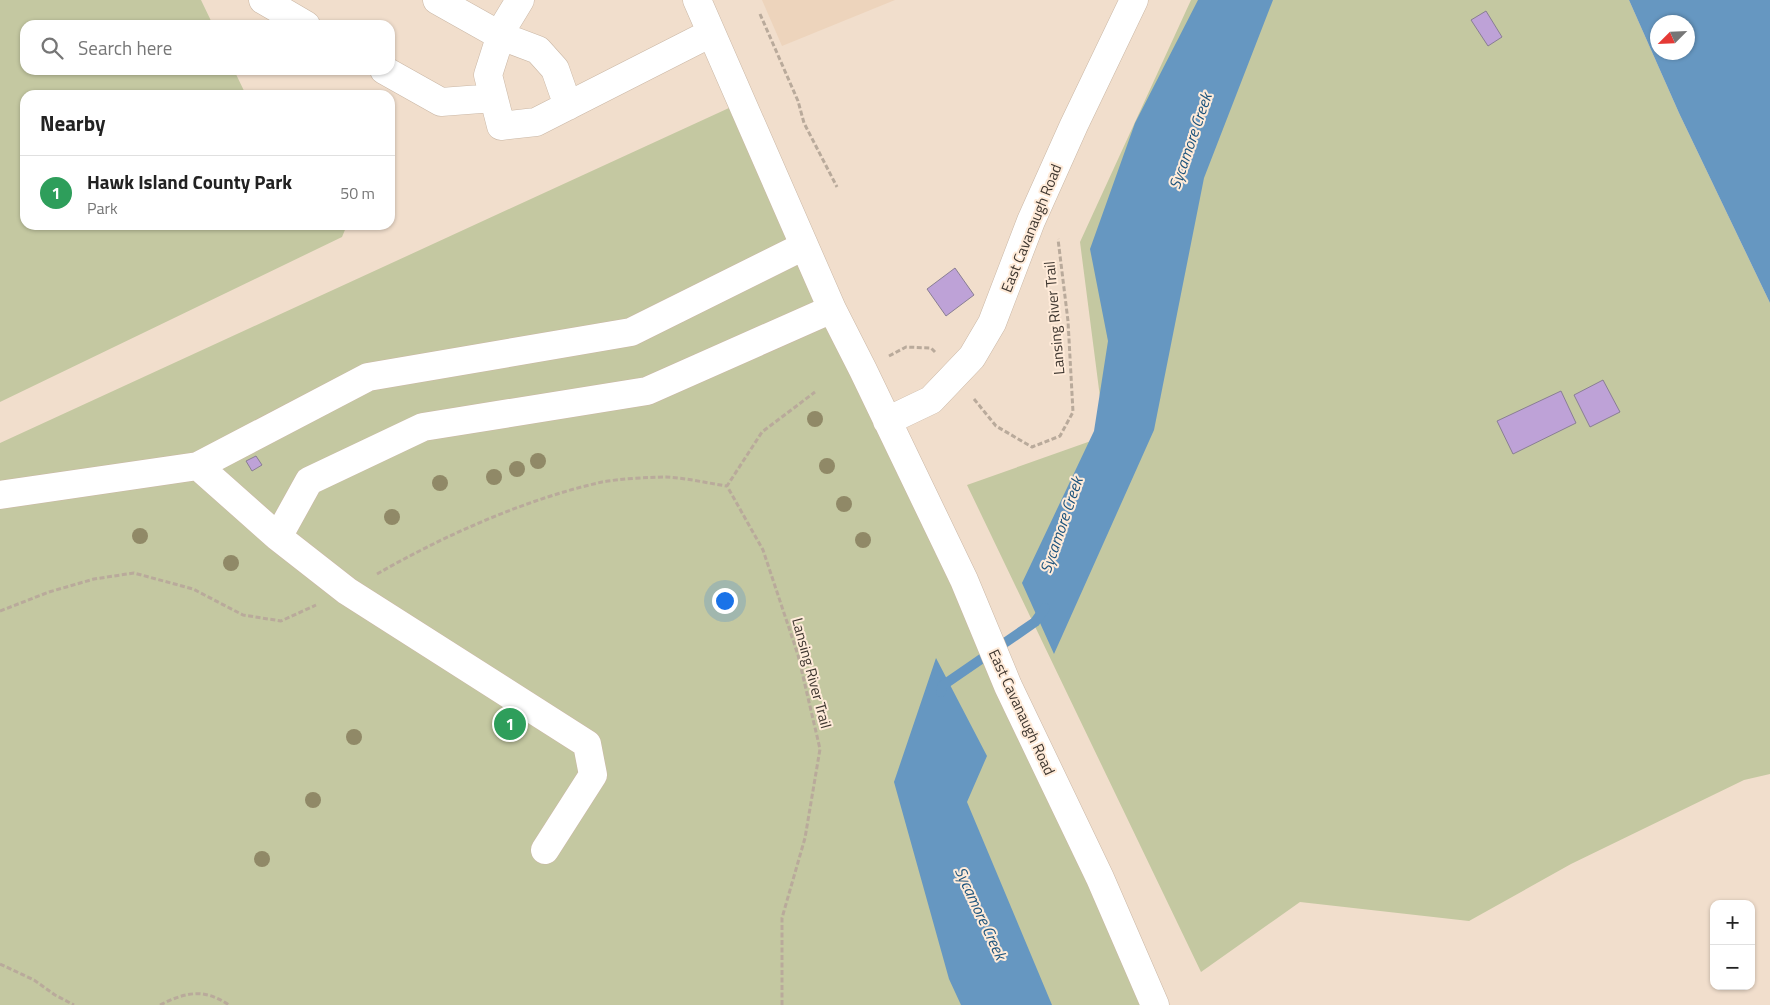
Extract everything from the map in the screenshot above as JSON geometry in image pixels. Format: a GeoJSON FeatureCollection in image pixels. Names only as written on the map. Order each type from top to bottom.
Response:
{"type":"FeatureCollection","features":[{"type":"Feature","properties":{"kind":"street"},"geometry":{"type":"LineString","coordinates":[[263,0],[297,20]]}},
{"type":"Feature","properties":{"kind":"street"},"geometry":{"type":"LineString","coordinates":[[437,0],[501,36],[538,50],[555,69],[568,106]]}},
{"type":"Feature","properties":{"kind":"street"},"geometry":{"type":"LineString","coordinates":[[520,0],[503,28],[488,75],[501,126],[536,122],[711,33]]}},
{"type":"Feature","properties":{"kind":"street","name":"East Cavanaugh Road"},"geometry":{"type":"LineString","coordinates":[[697,0],[832,309],[964,580],[1008,686],[1100,878],[1155,1005]]}},
{"type":"Feature","properties":{"kind":"street","name":"East Cavanaugh Road"},"geometry":{"type":"LineString","coordinates":[[887,421],[931,400],[972,357],[992,324],[1031,222],[1074,125],[1134,0]]}},
{"type":"Feature","properties":{"kind":"street"},"geometry":{"type":"LineString","coordinates":[[393,75],[441,102],[494,98]]}},
{"type":"Feature","properties":{"kind":"street"},"geometry":{"type":"LineString","coordinates":[[0,496],[198,466],[368,376],[631,332],[804,246]]}},
{"type":"Feature","properties":{"kind":"street"},"geometry":{"type":"LineString","coordinates":[[278,537],[309,481],[423,427],[647,391],[832,309]]}},
{"type":"Feature","properties":{"kind":"street"},"geometry":{"type":"LineString","coordinates":[[198,466],[278,537],[347,591],[587,744],[593,775],[545,850]]}},
{"type":"Feature","properties":{"kind":"path"},"geometry":{"type":"LineString","coordinates":[[760,14],[798,101],[804,123],[837,187]]}},
{"type":"Feature","properties":{"kind":"path","name":"Lansing River Trail"},"geometry":{"type":"LineString","coordinates":[[887,357],[906,347],[931,348],[996,426],[1032,447],[1060,436],[1073,412],[1068,321],[1058,239],[1062,231]]}},
{"type":"Feature","properties":{"kind":"path"},"geometry":{"type":"LineString","coordinates":[[0,611],[49,592],[94,579],[134,573],[193,589],[243,615],[281,620],[347,591],[424,548],[489,519],[559,494],[604,482],[667,478],[727,486],[762,432],[814,392]]}},
{"type":"Feature","properties":{"kind":"path","name":"Lansing River Trail"},"geometry":{"type":"LineString","coordinates":[[727,486],[763,550],[798,655],[820,749],[805,838],[782,918],[782,1005]]}},
{"type":"Feature","properties":{"kind":"path"},"geometry":{"type":"LineString","coordinates":[[0,964],[34,980],[55,996],[74,1005]]}},
{"type":"Feature","properties":{"kind":"path"},"geometry":{"type":"LineString","coordinates":[[160,1005],[189,993],[212,995],[229,1005]]}},
{"type":"Feature","properties":{"kind":"shaded area"},"geometry":{"type":"Polygon","coordinates":[[[762,0],[895,0],[782,46],[762,0]]]}},
{"type":"Feature","properties":{"kind":"green space"},"geometry":{"type":"Polygon","coordinates":[[[0,0],[201,0],[211,20],[20,20],[20,75],[236,75],[244,90],[20,90],[20,230],[345,230],[342,237],[0,402],[0,0]]]}},
{"type":"Feature","properties":{"kind":"green space"},"geometry":{"type":"Polygon","coordinates":[[[1191,0],[1629,0],[1650,47],[1650,60],[1656,60],[1770,303],[1770,774],[1744,780],[1571,864],[1469,921],[1300,902],[1201,972],[967,485],[1105,436],[1080,242],[1191,0]]]}},
{"type":"Feature","properties":{"kind":"green space"},"geometry":{"type":"Polygon","coordinates":[[[742,102],[1146,1005],[0,1005],[0,443],[742,102]]]}},
{"type":"Feature","properties":{"kind":"water"},"geometry":{"type":"Polygon","coordinates":[[[1198,0],[1273,0],[1204,178],[1154,430],[1054,654],[1022,583],[1094,431],[1108,341],[1090,249],[1135,123],[1198,0]]]}},
{"type":"Feature","properties":{"kind":"water"},"geometry":{"type":"Polygon","coordinates":[[[1629,0],[1770,0],[1770,303],[1656,60],[1695,60],[1695,15],[1650,15],[1650,47],[1629,0]]]}},
{"type":"Feature","properties":{"kind":"water"},"geometry":{"type":"Polygon","coordinates":[[[936,658],[987,756],[967,802],[1052,1005],[961,1005],[949,979],[894,782],[936,658]]]}},
{"type":"Feature","properties":{"kind":"building"},"geometry":{"type":"Polygon","coordinates":[[[1486,11],[1502,37],[1488,46],[1471,20],[1486,11]]]}},
{"type":"Feature","properties":{"kind":"building"},"geometry":{"type":"Polygon","coordinates":[[[955,268],[974,295],[946,316],[927,289],[955,268]]]}},
{"type":"Feature","properties":{"kind":"building"},"geometry":{"type":"Polygon","coordinates":[[[1603,380],[1620,412],[1590,427],[1574,395],[1603,380]]]}},
{"type":"Feature","properties":{"kind":"building"},"geometry":{"type":"Polygon","coordinates":[[[1561,391],[1576,423],[1513,454],[1497,421],[1561,391]]]}},
{"type":"Feature","properties":{"kind":"building"},"geometry":{"type":"Polygon","coordinates":[[[256,456],[262,465],[252,471],[246,461],[256,456]]]}},
{"type":"Feature","properties":{"kind":"waterway","name":"Sycamore Creek"},"geometry":{"type":"LineString","coordinates":[[941,692],[942,686],[1035,622],[1045,608]]}},
{"type":"Feature","properties":{"kind":"place","name":"Hawk Island County Park"},"geometry":{"type":"Point","coordinates":[510,724]}}]}
